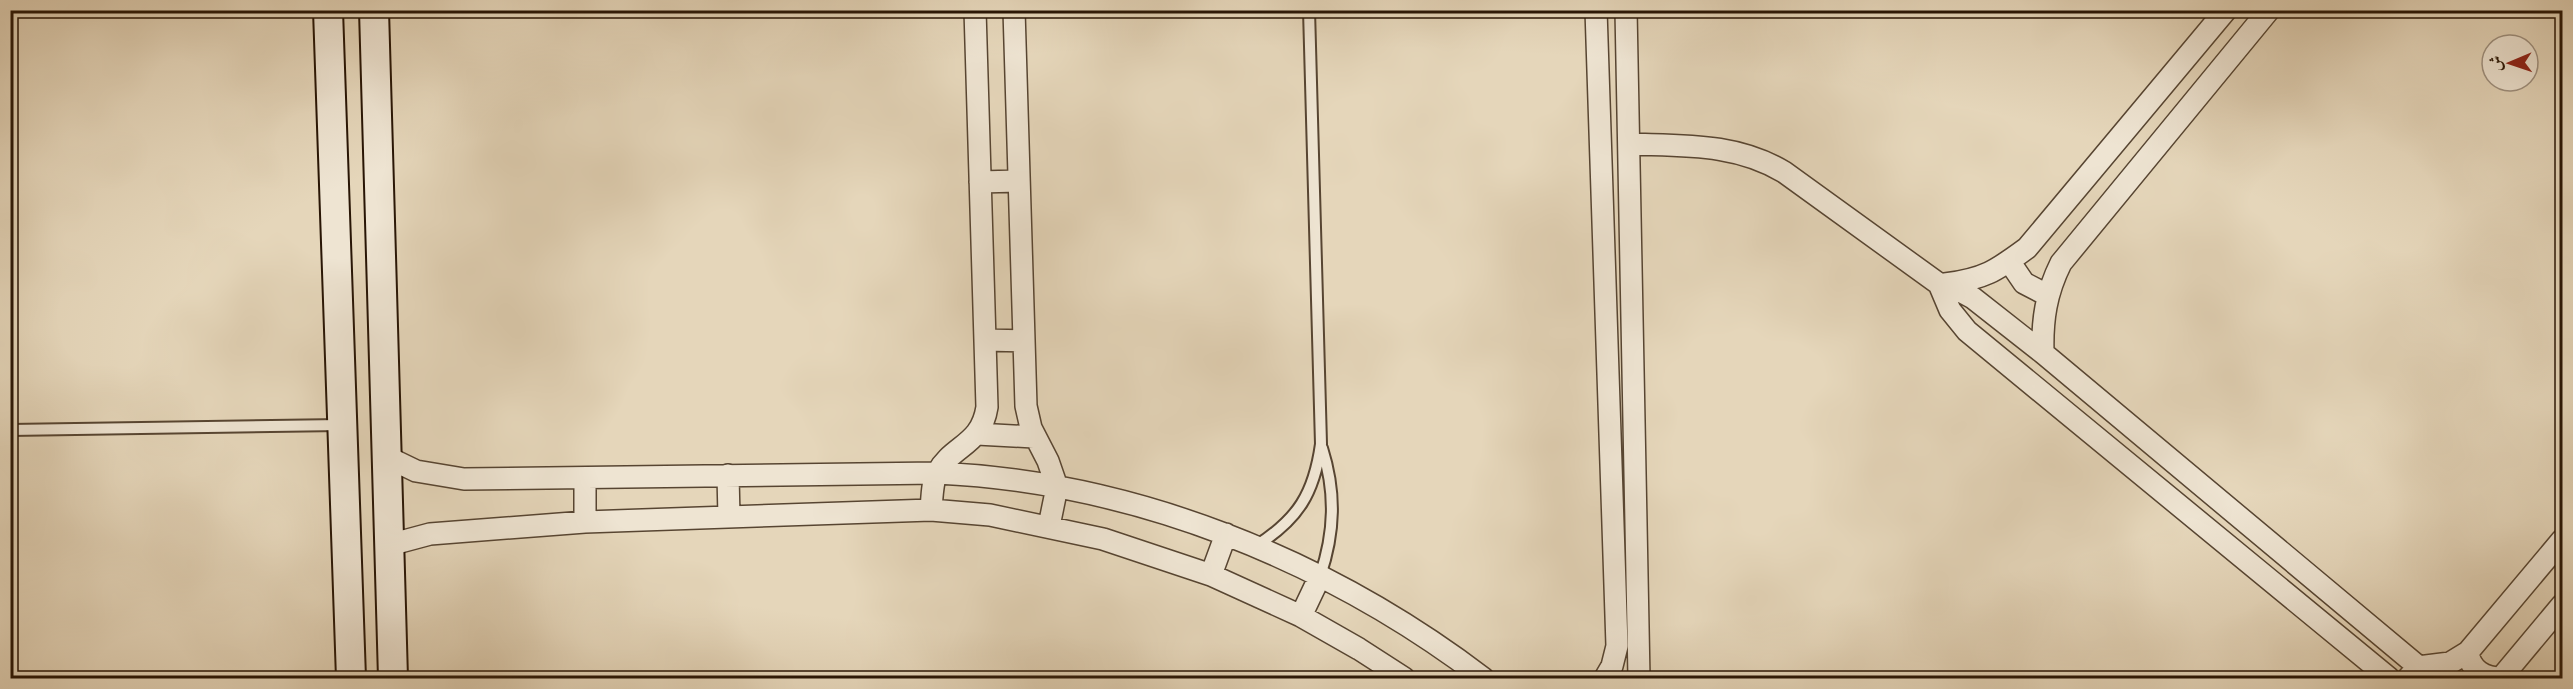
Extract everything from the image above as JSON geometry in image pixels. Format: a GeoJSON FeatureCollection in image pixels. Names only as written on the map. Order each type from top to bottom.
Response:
{"type":"FeatureCollection","features":[{"type":"Feature","properties":{"kind":"street"},"geometry":{"type":"LineString","coordinates":[[328,10],[351,678]]}},
{"type":"Feature","properties":{"kind":"street"},"geometry":{"type":"LineString","coordinates":[[374,10],[393,678]]}},
{"type":"Feature","properties":{"kind":"street"},"geometry":{"type":"LineString","coordinates":[[931,510],[937,473],[977,434],[986,416],[987,406],[975,10]]}},
{"type":"Feature","properties":{"kind":"street"},"geometry":{"type":"LineString","coordinates":[[1014,10],[1026,406],[1034,437],[1048,461],[1057,487],[1049,526]]}},
{"type":"Feature","properties":{"kind":"street"},"geometry":{"type":"LineString","coordinates":[[1596,10],[1617,646],[1605,678]]}},
{"type":"Feature","properties":{"kind":"street"},"geometry":{"type":"LineString","coordinates":[[1626,10],[1639,678]]}},
{"type":"Feature","properties":{"kind":"street"},"geometry":{"type":"LineString","coordinates":[[1939,284],[1973,280],[2009,261],[2027,248],[2226,10]]}},
{"type":"Feature","properties":{"kind":"street"},"geometry":{"type":"LineString","coordinates":[[2043,353],[2043,323],[2047,295],[2061,263],[2269,10]]}},
{"type":"Feature","properties":{"kind":"street"},"geometry":{"type":"LineString","coordinates":[[2160,87],[2186,109]]}},
{"type":"Feature","properties":{"kind":"street"},"geometry":{"type":"LineString","coordinates":[[1630,144],[1729,149],[1767,161],[1939,284],[1973,298],[2043,353],[2419,675],[2450,663],[2468,652],[2562,540]]}},
{"type":"Feature","properties":{"kind":"street"},"geometry":{"type":"LineString","coordinates":[[980,182],[1018,181]]}},
{"type":"Feature","properties":{"kind":"street"},"geometry":{"type":"LineString","coordinates":[[2009,261],[2024,283],[2047,295]]}},
{"type":"Feature","properties":{"kind":"street"},"geometry":{"type":"LineString","coordinates":[[1605,274],[1632,273]]}},
{"type":"Feature","properties":{"kind":"street"},"geometry":{"type":"LineString","coordinates":[[337,277],[382,276]]}},
{"type":"Feature","properties":{"kind":"street"},"geometry":{"type":"LineString","coordinates":[[1939,284],[1950,310],[1967,331],[2389,678]]}},
{"type":"Feature","properties":{"kind":"street"},"geometry":{"type":"LineString","coordinates":[[985,340],[1023,341]]}},
{"type":"Feature","properties":{"kind":"street"},"geometry":{"type":"LineString","coordinates":[[977,434],[1034,437]]}},
{"type":"Feature","properties":{"kind":"street"},"geometry":{"type":"LineString","coordinates":[[343,455],[379,454],[416,471],[448,478],[937,473],[981,475],[1057,487],[1125,502],[1226,534],[1256,546],[1320,576],[1415,630],[1483,678]]}},
{"type":"Feature","properties":{"kind":"street"},"geometry":{"type":"LineString","coordinates":[[728,475],[729,517]]}},
{"type":"Feature","properties":{"kind":"street"},"geometry":{"type":"LineString","coordinates":[[585,478],[585,522]]}},
{"type":"Feature","properties":{"kind":"street"},"geometry":{"type":"LineString","coordinates":[[347,546],[389,545],[430,534],[585,522],[931,510],[990,515],[1103,539],[1210,575],[1301,616],[1404,678]]}},
{"type":"Feature","properties":{"kind":"street"},"geometry":{"type":"LineString","coordinates":[[1210,575],[1226,534]]}},
{"type":"Feature","properties":{"kind":"street"},"geometry":{"type":"LineString","coordinates":[[1301,616],[1320,576]]}},
{"type":"Feature","properties":{"kind":"street"},"geometry":{"type":"LineString","coordinates":[[2468,652],[2469,660],[2482,675],[2501,678],[2562,605]]}},
{"type":"Feature","properties":{"kind":"street"},"geometry":{"type":"LineString","coordinates":[[1616,608],[1639,608]]}},
{"type":"Feature","properties":{"kind":"lane"},"geometry":{"type":"LineString","coordinates":[[1256,546],[1277,533],[1295,515],[1309,493],[1315,477],[1321,444],[1309,10]]}},
{"type":"Feature","properties":{"kind":"lane"},"geometry":{"type":"LineString","coordinates":[[10,430],[342,425]]}},
{"type":"Feature","properties":{"kind":"lane"},"geometry":{"type":"LineString","coordinates":[[1320,576],[1330,541],[1333,497],[1329,470],[1321,444]]}}]}
